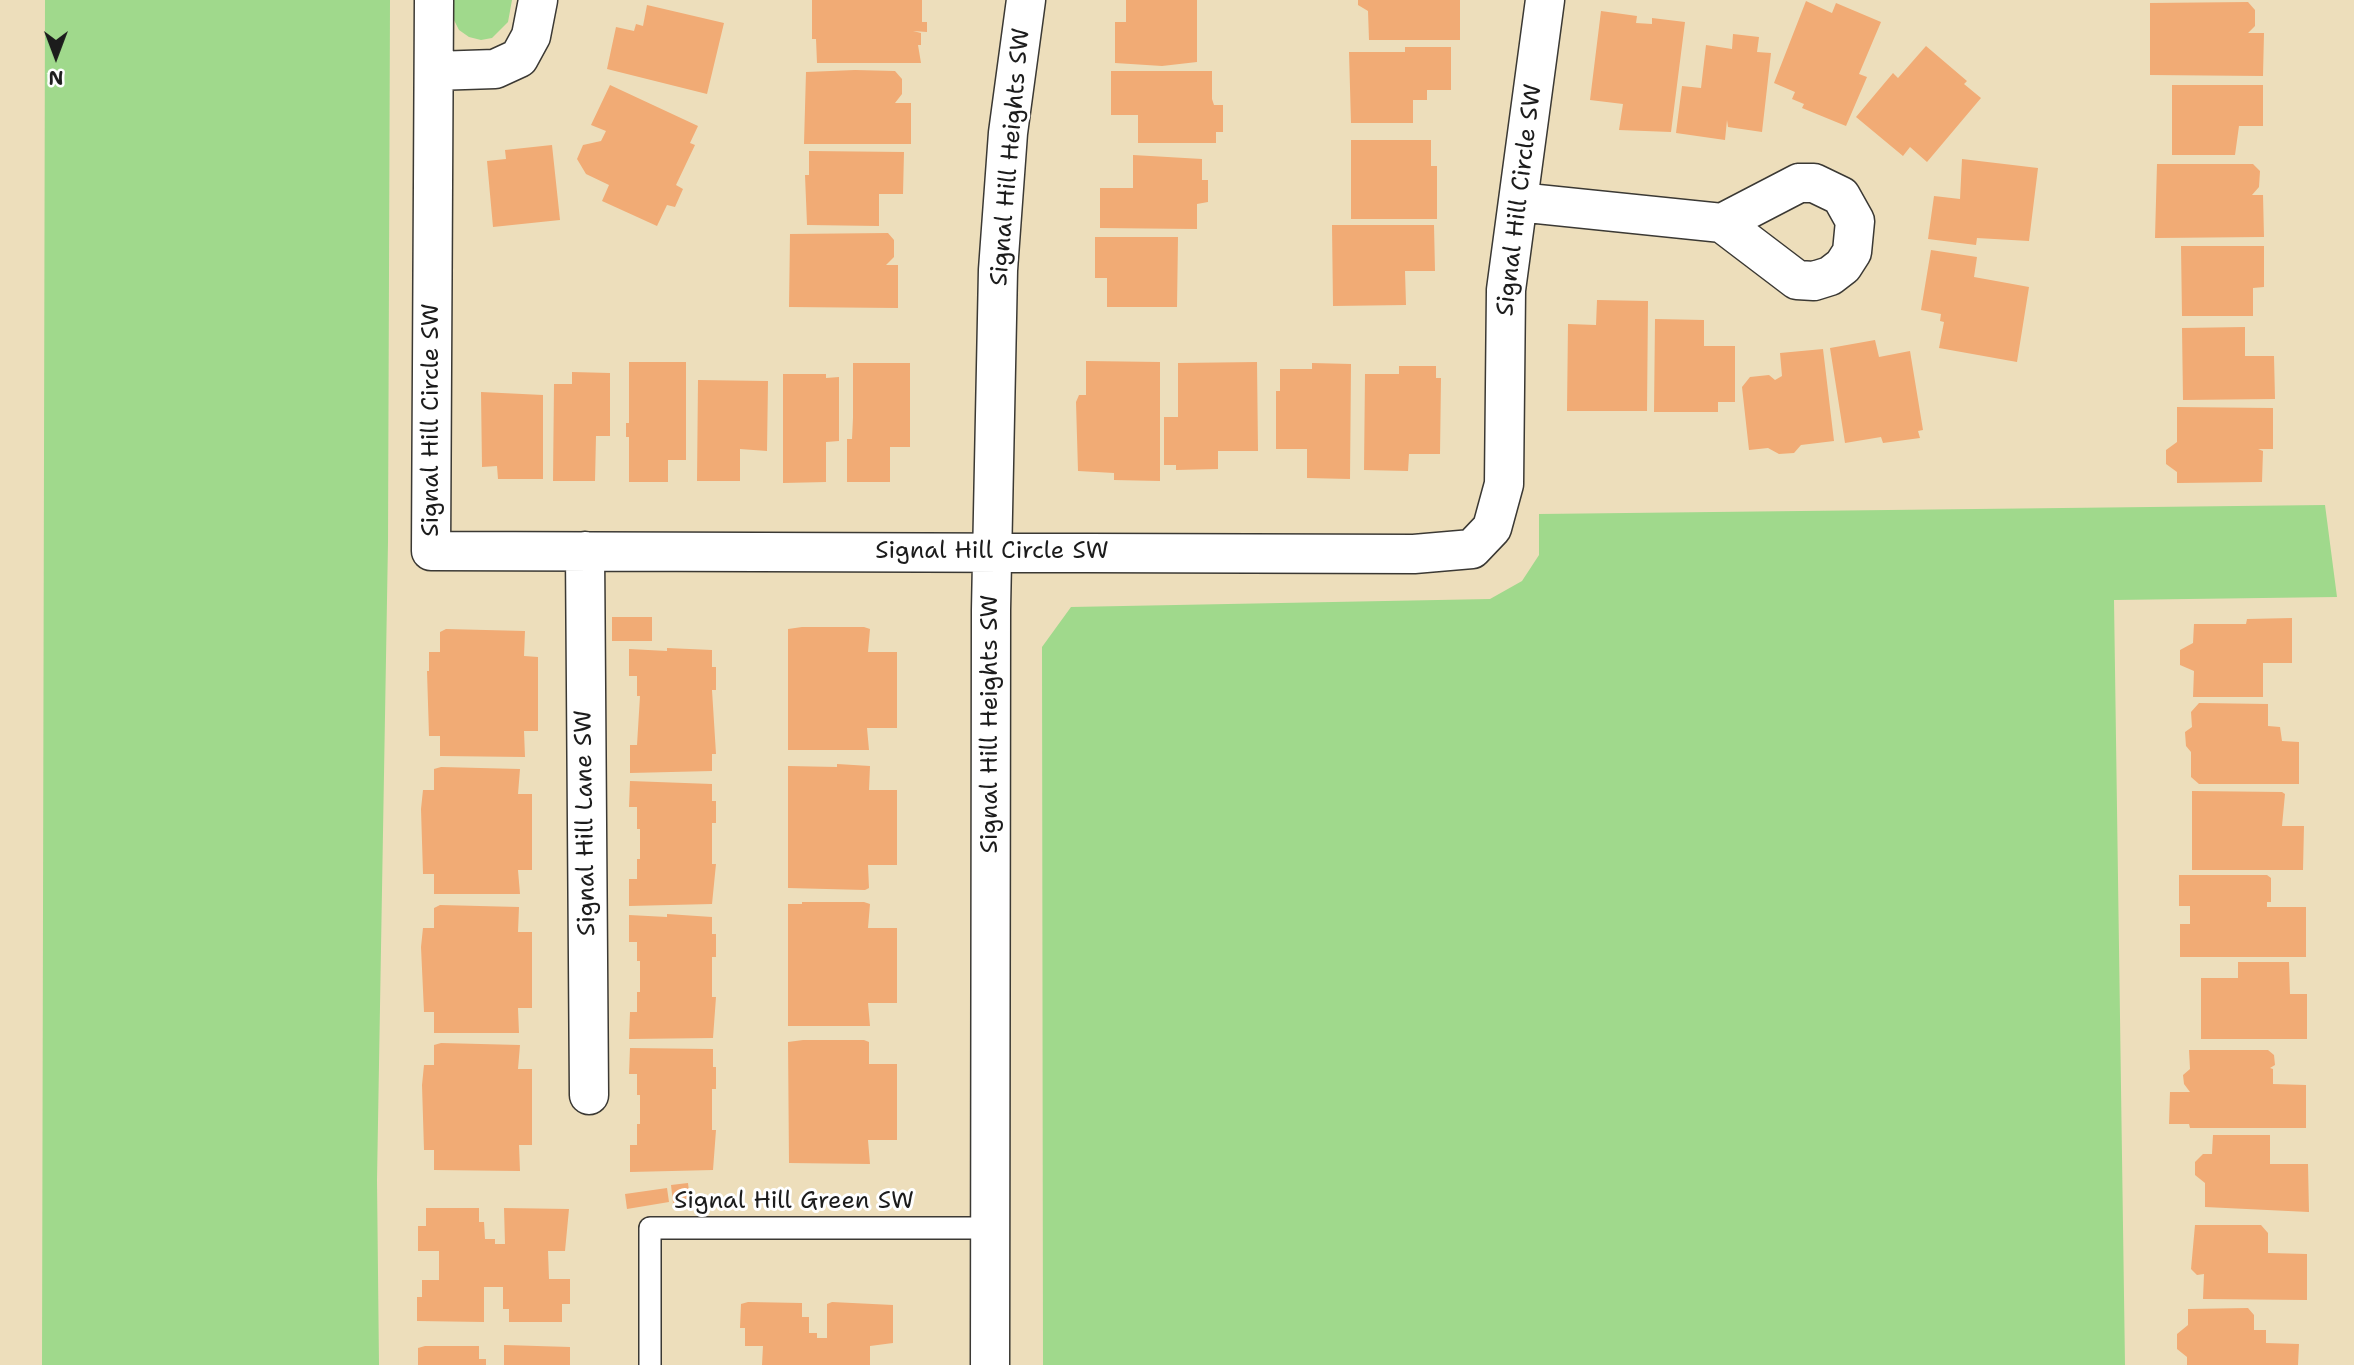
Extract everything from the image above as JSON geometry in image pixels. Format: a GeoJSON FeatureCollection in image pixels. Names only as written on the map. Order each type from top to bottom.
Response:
{"type":"FeatureCollection","features":[{"type":"Feature","properties":{"kind":"street","name":"Signal Hill Circle SW"},"geometry":{"type":"LineString","coordinates":[[434,0],[431,551],[1414,554],[1472,549],[1492,528],[1504,484],[1506,290],[1545,0]]}},
{"type":"Feature","properties":{"kind":"street"},"geometry":{"type":"LineString","coordinates":[[434,71],[495,69],[519,58],[531,36],[538,0]]}},
{"type":"Feature","properties":{"kind":"street","name":"Signal Hill Heights SW"},"geometry":{"type":"LineString","coordinates":[[990,1365],[992,551],[998,271],[1008,133],[1026,0]]}},
{"type":"Feature","properties":{"kind":"street"},"geometry":{"type":"LineString","coordinates":[[1518,202],[1722,223]]}},
{"type":"Feature","properties":{"kind":"street","name":"Signal Hill Lane SW"},"geometry":{"type":"LineString","coordinates":[[585,551],[589,1095]]}},
{"type":"Feature","properties":{"kind":"lane","name":"Signal Hill Green SW"},"geometry":{"type":"LineString","coordinates":[[650,1365],[650,1228],[990,1228]]}},
{"type":"Feature","properties":{"kind":"green space"},"geometry":{"type":"Polygon","coordinates":[[[45,0],[390,0],[388,542],[377,1180],[379,1365],[42,1365],[45,0]]]}},
{"type":"Feature","properties":{"kind":"green space"},"geometry":{"type":"Polygon","coordinates":[[[453,0],[512,0],[508,22],[492,38],[481,40],[469,37],[459,30],[453,18],[453,0]]]}},
{"type":"Feature","properties":{"kind":"green space"},"geometry":{"type":"Polygon","coordinates":[[[2325,505],[2337,597],[2114,600],[2125,1365],[1043,1365],[1042,647],[1071,607],[1490,599],[1522,581],[1539,555],[1539,514],[2325,505]]]}},
{"type":"Feature","properties":{"kind":"building"},"geometry":{"type":"Polygon","coordinates":[[[812,0],[922,0],[922,22],[927,22],[927,32],[913,31],[921,33],[921,45],[918,45],[921,63],[817,63],[816,39],[812,39],[812,0]]]}},
{"type":"Feature","properties":{"kind":"building"},"geometry":{"type":"Polygon","coordinates":[[[1126,0],[1197,0],[1197,62],[1162,66],[1115,63],[1115,22],[1126,22],[1126,0]]]}},
{"type":"Feature","properties":{"kind":"building"},"geometry":{"type":"Polygon","coordinates":[[[1358,0],[1460,0],[1460,40],[1369,40],[1368,11],[1358,5],[1358,0]]]}},
{"type":"Feature","properties":{"kind":"building"},"geometry":{"type":"Polygon","coordinates":[[[1806,1],[1832,13],[1836,3],[1881,22],[1859,74],[1867,77],[1846,126],[1802,108],[1804,104],[1792,99],[1795,92],[1774,83],[1806,1]]]}},
{"type":"Feature","properties":{"kind":"building"},"geometry":{"type":"Polygon","coordinates":[[[2248,2],[2255,10],[2255,26],[2248,33],[2264,33],[2263,76],[2150,75],[2150,3],[2248,2]]]}},
{"type":"Feature","properties":{"kind":"building"},"geometry":{"type":"Polygon","coordinates":[[[647,5],[724,23],[707,94],[607,69],[616,27],[634,31],[636,24],[643,26],[647,5]]]}},
{"type":"Feature","properties":{"kind":"building"},"geometry":{"type":"Polygon","coordinates":[[[1601,11],[1637,16],[1636,23],[1652,24],[1652,18],[1685,22],[1671,132],[1619,130],[1623,104],[1590,100],[1601,11]]]}},
{"type":"Feature","properties":{"kind":"building"},"geometry":{"type":"Polygon","coordinates":[[[1733,34],[1759,37],[1757,52],[1771,53],[1762,132],[1728,127],[1727,120],[1725,140],[1676,133],[1682,86],[1701,88],[1706,45],[1732,49],[1733,34]]]}},
{"type":"Feature","properties":{"kind":"building"},"geometry":{"type":"Polygon","coordinates":[[[1926,46],[1967,81],[1964,84],[1981,98],[1927,162],[1910,147],[1903,156],[1856,117],[1893,73],[1898,78],[1926,46]]]}},
{"type":"Feature","properties":{"kind":"building"},"geometry":{"type":"Polygon","coordinates":[[[1405,47],[1451,47],[1451,90],[1427,90],[1427,100],[1413,100],[1413,123],[1351,123],[1349,52],[1405,52],[1405,47]]]}},
{"type":"Feature","properties":{"kind":"building"},"geometry":{"type":"Polygon","coordinates":[[[895,71],[902,79],[902,94],[895,103],[911,103],[911,144],[804,144],[806,72],[895,71]]]}},
{"type":"Feature","properties":{"kind":"building"},"geometry":{"type":"Polygon","coordinates":[[[1111,71],[1212,71],[1212,99],[1214,105],[1223,105],[1223,132],[1216,132],[1216,143],[1138,143],[1138,115],[1111,115],[1111,71]]]}},
{"type":"Feature","properties":{"kind":"building"},"geometry":{"type":"Polygon","coordinates":[[[610,85],[698,126],[690,143],[695,145],[676,185],[683,189],[675,207],[667,205],[657,226],[602,201],[609,185],[586,174],[577,159],[583,145],[601,141],[606,131],[591,125],[610,85]]]}},
{"type":"Feature","properties":{"kind":"building"},"geometry":{"type":"Polygon","coordinates":[[[2172,85],[2263,85],[2263,126],[2239,126],[2235,155],[2172,155],[2172,85]]]}},
{"type":"Feature","properties":{"kind":"building"},"geometry":{"type":"Polygon","coordinates":[[[1351,140],[1431,140],[1431,166],[1437,166],[1437,219],[1351,219],[1351,140]]]}},
{"type":"Feature","properties":{"kind":"building"},"geometry":{"type":"Polygon","coordinates":[[[552,145],[560,220],[493,227],[487,161],[506,159],[505,150],[552,145]]]}},
{"type":"Feature","properties":{"kind":"building"},"geometry":{"type":"Polygon","coordinates":[[[809,151],[904,152],[903,194],[879,194],[879,226],[807,225],[805,175],[809,175],[809,151]]]}},
{"type":"Feature","properties":{"kind":"building"},"geometry":{"type":"Polygon","coordinates":[[[1133,155],[1202,159],[1202,180],[1208,180],[1208,202],[1197,204],[1197,229],[1100,228],[1100,188],[1133,188],[1133,155]]]}},
{"type":"Feature","properties":{"kind":"building"},"geometry":{"type":"Polygon","coordinates":[[[1962,159],[2038,168],[2029,241],[1977,238],[1976,245],[1928,239],[1934,196],[1960,199],[1962,159]]]}},
{"type":"Feature","properties":{"kind":"building"},"geometry":{"type":"Polygon","coordinates":[[[2157,164],[2253,164],[2260,171],[2259,187],[2252,195],[2263,195],[2264,237],[2155,238],[2157,164]]]}},
{"type":"Feature","properties":{"kind":"building"},"geometry":{"type":"Polygon","coordinates":[[[1332,225],[1434,225],[1435,271],[1405,271],[1406,305],[1333,306],[1332,225]]]}},
{"type":"Feature","properties":{"kind":"building"},"geometry":{"type":"Polygon","coordinates":[[[888,233],[894,240],[894,257],[886,265],[898,265],[898,308],[789,307],[790,234],[888,233]]]}},
{"type":"Feature","properties":{"kind":"building"},"geometry":{"type":"Polygon","coordinates":[[[1095,237],[1178,237],[1177,307],[1107,307],[1107,278],[1095,278],[1095,237]]]}},
{"type":"Feature","properties":{"kind":"building"},"geometry":{"type":"Polygon","coordinates":[[[2181,246],[2264,246],[2264,287],[2253,288],[2253,316],[2182,316],[2181,246]]]}},
{"type":"Feature","properties":{"kind":"building"},"geometry":{"type":"Polygon","coordinates":[[[1931,250],[1977,257],[1974,277],[2029,287],[2017,362],[1939,348],[1944,322],[1940,321],[1941,314],[1921,310],[1931,250]]]}},
{"type":"Feature","properties":{"kind":"building"},"geometry":{"type":"Polygon","coordinates":[[[1597,300],[1648,301],[1647,411],[1567,411],[1568,324],[1596,325],[1597,300]]]}},
{"type":"Feature","properties":{"kind":"building"},"geometry":{"type":"Polygon","coordinates":[[[1655,319],[1704,320],[1704,346],[1735,346],[1735,402],[1718,402],[1718,412],[1654,412],[1655,319]]]}},
{"type":"Feature","properties":{"kind":"building"},"geometry":{"type":"Polygon","coordinates":[[[2245,327],[2245,356],[2274,356],[2275,399],[2183,400],[2182,328],[2245,327]]]}},
{"type":"Feature","properties":{"kind":"building"},"geometry":{"type":"Polygon","coordinates":[[[1875,340],[1879,357],[1910,351],[1923,430],[1918,431],[1920,438],[1883,443],[1881,437],[1845,443],[1830,348],[1875,340]]]}},
{"type":"Feature","properties":{"kind":"building"},"geometry":{"type":"Polygon","coordinates":[[[1823,349],[1834,441],[1801,445],[1794,453],[1779,454],[1768,448],[1749,450],[1742,387],[1750,377],[1769,375],[1775,380],[1782,376],[1780,353],[1823,349]]]}},
{"type":"Feature","properties":{"kind":"building"},"geometry":{"type":"Polygon","coordinates":[[[1086,361],[1160,362],[1160,481],[1114,480],[1114,473],[1078,471],[1076,402],[1079,395],[1086,395],[1086,361]]]}},
{"type":"Feature","properties":{"kind":"building"},"geometry":{"type":"Polygon","coordinates":[[[629,362],[686,362],[686,460],[668,460],[668,482],[629,482],[629,437],[626,437],[626,423],[629,423],[629,362]]]}},
{"type":"Feature","properties":{"kind":"building"},"geometry":{"type":"Polygon","coordinates":[[[1257,362],[1258,451],[1218,451],[1218,469],[1176,470],[1176,465],[1164,465],[1164,417],[1178,417],[1178,363],[1257,362]]]}},
{"type":"Feature","properties":{"kind":"building"},"geometry":{"type":"Polygon","coordinates":[[[853,363],[910,363],[910,447],[890,447],[890,482],[847,482],[847,439],[852,439],[853,363]]]}},
{"type":"Feature","properties":{"kind":"building"},"geometry":{"type":"Polygon","coordinates":[[[1312,363],[1351,364],[1350,479],[1307,478],[1307,449],[1276,449],[1276,391],[1280,391],[1280,369],[1312,369],[1312,363]]]}},
{"type":"Feature","properties":{"kind":"building"},"geometry":{"type":"Polygon","coordinates":[[[1399,366],[1436,366],[1436,378],[1441,378],[1440,454],[1409,454],[1408,471],[1364,470],[1365,374],[1399,374],[1399,366]]]}},
{"type":"Feature","properties":{"kind":"building"},"geometry":{"type":"Polygon","coordinates":[[[572,372],[610,373],[610,436],[596,436],[595,481],[553,481],[554,384],[572,384],[572,372]]]}},
{"type":"Feature","properties":{"kind":"building"},"geometry":{"type":"Polygon","coordinates":[[[783,374],[826,374],[826,378],[839,377],[839,441],[826,442],[826,482],[783,483],[783,374]]]}},
{"type":"Feature","properties":{"kind":"building"},"geometry":{"type":"Polygon","coordinates":[[[698,380],[768,381],[767,451],[740,449],[740,481],[697,481],[698,380]]]}},
{"type":"Feature","properties":{"kind":"building"},"geometry":{"type":"Polygon","coordinates":[[[481,392],[543,395],[543,479],[498,479],[497,466],[482,467],[481,392]]]}},
{"type":"Feature","properties":{"kind":"building"},"geometry":{"type":"Polygon","coordinates":[[[2177,407],[2273,408],[2273,449],[2258,449],[2263,451],[2262,482],[2177,483],[2177,472],[2166,464],[2166,450],[2177,442],[2177,407]]]}},
{"type":"Feature","properties":{"kind":"building"},"geometry":{"type":"Polygon","coordinates":[[[612,617],[652,617],[652,641],[612,641],[612,617]]]}},
{"type":"Feature","properties":{"kind":"building"},"geometry":{"type":"Polygon","coordinates":[[[2292,618],[2292,663],[2263,663],[2263,697],[2193,697],[2194,671],[2180,665],[2180,650],[2193,643],[2194,624],[2246,624],[2247,619],[2292,618]]]}},
{"type":"Feature","properties":{"kind":"building"},"geometry":{"type":"Polygon","coordinates":[[[864,627],[870,629],[868,652],[897,652],[897,728],[867,728],[869,750],[788,750],[788,629],[864,627]]]}},
{"type":"Feature","properties":{"kind":"building"},"geometry":{"type":"Polygon","coordinates":[[[446,629],[525,631],[524,656],[538,657],[538,731],[524,731],[525,757],[440,756],[440,736],[429,736],[427,671],[429,652],[440,652],[440,632],[446,629]]]}},
{"type":"Feature","properties":{"kind":"building"},"geometry":{"type":"Polygon","coordinates":[[[667,648],[712,650],[712,667],[716,667],[716,690],[712,690],[716,754],[712,754],[712,771],[630,773],[630,745],[637,745],[640,696],[637,696],[637,676],[629,676],[629,649],[667,651],[667,648]]]}},
{"type":"Feature","properties":{"kind":"building"},"geometry":{"type":"Polygon","coordinates":[[[2199,703],[2268,704],[2268,726],[2280,727],[2282,741],[2299,742],[2299,784],[2199,784],[2191,777],[2191,752],[2186,746],[2185,732],[2192,727],[2191,712],[2199,703]]]}},
{"type":"Feature","properties":{"kind":"building"},"geometry":{"type":"Polygon","coordinates":[[[837,764],[870,766],[869,790],[897,790],[897,865],[868,865],[869,888],[865,890],[788,888],[788,766],[837,767],[837,764]]]}},
{"type":"Feature","properties":{"kind":"building"},"geometry":{"type":"Polygon","coordinates":[[[434,769],[520,769],[518,794],[532,794],[532,870],[518,870],[520,894],[434,894],[434,874],[423,874],[421,809],[423,790],[434,790],[434,769]]]}},
{"type":"Feature","properties":{"kind":"building"},"geometry":{"type":"Polygon","coordinates":[[[630,781],[712,784],[712,801],[716,801],[716,823],[712,823],[712,864],[716,864],[712,904],[629,906],[629,879],[637,879],[637,859],[640,859],[637,807],[629,807],[630,781]]]}},
{"type":"Feature","properties":{"kind":"building"},"geometry":{"type":"Polygon","coordinates":[[[2192,791],[2285,794],[2282,826],[2304,826],[2303,870],[2192,870],[2192,791]]]}},
{"type":"Feature","properties":{"kind":"building"},"geometry":{"type":"Polygon","coordinates":[[[2179,875],[2267,875],[2271,878],[2271,902],[2267,902],[2267,907],[2306,907],[2306,957],[2180,957],[2180,924],[2190,924],[2190,906],[2179,906],[2179,875]]]}},
{"type":"Feature","properties":{"kind":"building"},"geometry":{"type":"Polygon","coordinates":[[[864,902],[870,904],[868,928],[897,928],[897,1003],[868,1003],[870,1026],[788,1026],[788,904],[864,902]]]}},
{"type":"Feature","properties":{"kind":"building"},"geometry":{"type":"Polygon","coordinates":[[[440,905],[519,907],[518,932],[532,932],[532,1008],[518,1008],[519,1033],[434,1033],[434,1012],[424,1012],[421,947],[423,928],[434,928],[434,908],[440,905]]]}},
{"type":"Feature","properties":{"kind":"building"},"geometry":{"type":"Polygon","coordinates":[[[667,914],[712,917],[712,934],[716,934],[716,957],[712,957],[712,997],[716,997],[713,1038],[629,1039],[630,1012],[637,1012],[637,992],[640,992],[640,961],[637,961],[637,942],[629,942],[629,915],[667,917],[667,914]]]}},
{"type":"Feature","properties":{"kind":"building"},"geometry":{"type":"Polygon","coordinates":[[[2238,962],[2289,962],[2290,994],[2307,994],[2307,1039],[2201,1039],[2201,978],[2238,978],[2238,962]]]}},
{"type":"Feature","properties":{"kind":"building"},"geometry":{"type":"Polygon","coordinates":[[[864,1040],[869,1042],[869,1064],[897,1064],[897,1140],[868,1140],[870,1164],[789,1163],[788,1042],[864,1040]]]}},
{"type":"Feature","properties":{"kind":"building"},"geometry":{"type":"Polygon","coordinates":[[[434,1045],[520,1045],[518,1069],[532,1069],[532,1145],[519,1145],[520,1171],[434,1170],[434,1150],[424,1150],[422,1085],[424,1065],[434,1065],[434,1045]]]}},
{"type":"Feature","properties":{"kind":"building"},"geometry":{"type":"Polygon","coordinates":[[[630,1048],[713,1049],[716,1089],[712,1089],[712,1130],[716,1130],[713,1170],[630,1172],[630,1145],[637,1145],[637,1124],[640,1124],[640,1095],[637,1095],[637,1074],[629,1074],[630,1048]]]}},
{"type":"Feature","properties":{"kind":"building"},"geometry":{"type":"Polygon","coordinates":[[[2189,1050],[2268,1050],[2274,1055],[2275,1065],[2270,1068],[2273,1069],[2273,1084],[2306,1085],[2306,1128],[2190,1128],[2189,1124],[2169,1124],[2170,1092],[2190,1092],[2184,1084],[2183,1075],[2190,1069],[2189,1050]]]}},
{"type":"Feature","properties":{"kind":"building"},"geometry":{"type":"Polygon","coordinates":[[[2213,1135],[2270,1135],[2270,1164],[2308,1164],[2309,1212],[2205,1207],[2205,1183],[2195,1175],[2195,1162],[2203,1154],[2212,1154],[2213,1135]]]}},
{"type":"Feature","properties":{"kind":"building"},"geometry":{"type":"Polygon","coordinates":[[[688,1183],[690,1200],[673,1203],[671,1185],[688,1183]]]}},
{"type":"Feature","properties":{"kind":"building"},"geometry":{"type":"Polygon","coordinates":[[[667,1188],[669,1202],[627,1209],[625,1194],[667,1188]]]}},
{"type":"Feature","properties":{"kind":"building"},"geometry":{"type":"Polygon","coordinates":[[[426,1208],[479,1208],[479,1222],[484,1222],[485,1239],[495,1239],[495,1244],[505,1244],[504,1208],[569,1209],[565,1251],[548,1251],[549,1279],[570,1279],[570,1304],[562,1304],[562,1322],[509,1322],[509,1309],[503,1309],[503,1287],[484,1287],[484,1322],[417,1321],[417,1297],[422,1297],[422,1280],[439,1280],[439,1251],[418,1251],[418,1226],[426,1226],[426,1208]]]}},
{"type":"Feature","properties":{"kind":"building"},"geometry":{"type":"Polygon","coordinates":[[[2195,1225],[2261,1225],[2268,1233],[2268,1253],[2307,1254],[2307,1300],[2203,1299],[2204,1274],[2197,1275],[2191,1269],[2195,1225]]]}},
{"type":"Feature","properties":{"kind":"building"},"geometry":{"type":"Polygon","coordinates":[[[802,1303],[802,1317],[809,1317],[809,1333],[817,1333],[817,1338],[827,1338],[827,1304],[893,1305],[893,1343],[870,1346],[870,1365],[762,1365],[763,1346],[745,1346],[745,1328],[740,1328],[741,1304],[802,1303]]]}},
{"type":"Feature","properties":{"kind":"building"},"geometry":{"type":"Polygon","coordinates":[[[2248,1308],[2254,1315],[2254,1330],[2266,1330],[2266,1343],[2299,1344],[2298,1365],[2187,1365],[2187,1357],[2177,1349],[2177,1334],[2188,1325],[2188,1309],[2248,1308]]]}},
{"type":"Feature","properties":{"kind":"building"},"geometry":{"type":"Polygon","coordinates":[[[504,1345],[570,1347],[570,1365],[504,1365],[504,1345]]]}},
{"type":"Feature","properties":{"kind":"building"},"geometry":{"type":"Polygon","coordinates":[[[479,1346],[479,1359],[486,1359],[486,1365],[418,1365],[418,1348],[479,1346]]]}}]}
